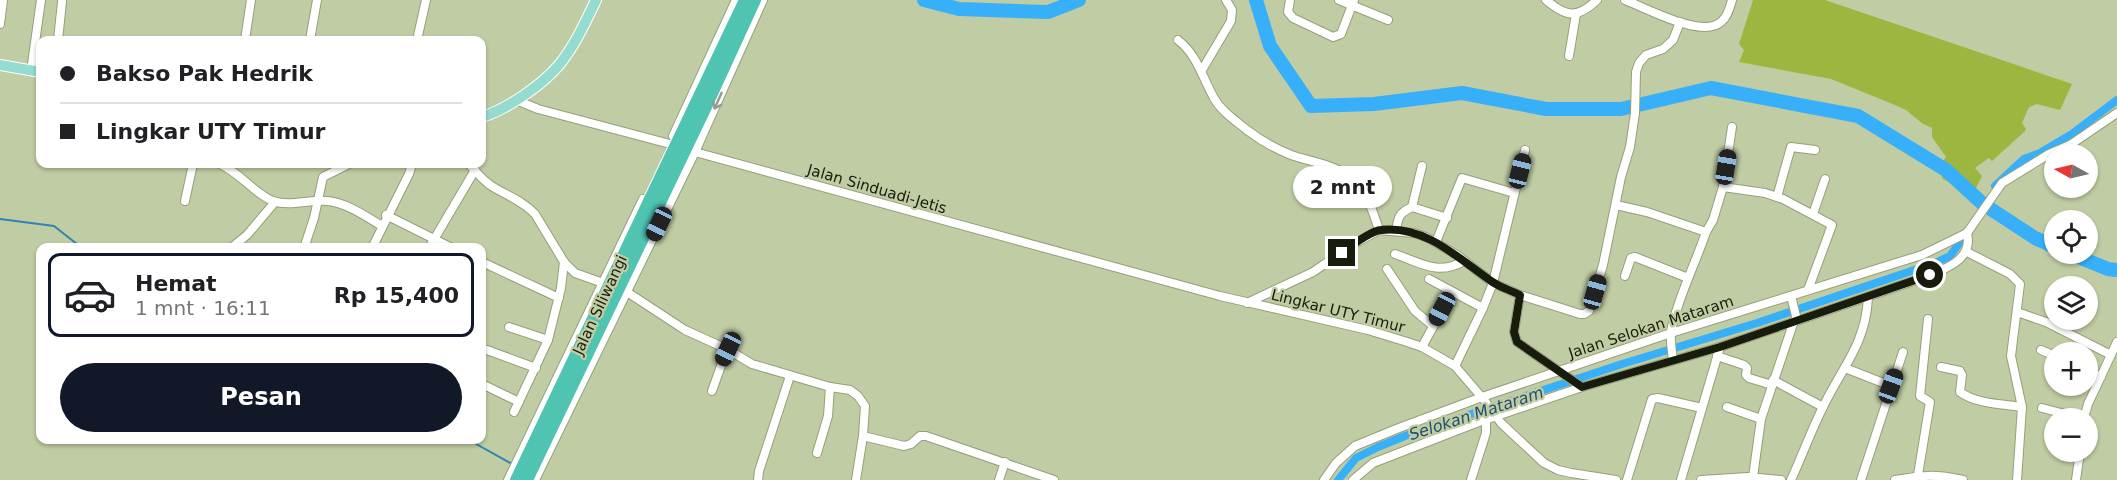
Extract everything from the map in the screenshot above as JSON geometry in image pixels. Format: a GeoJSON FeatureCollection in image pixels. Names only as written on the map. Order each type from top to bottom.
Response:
{"type":"FeatureCollection","features":[{"type":"Feature","properties":{"kind":"highway","name":"Jalan Siliwangi"},"geometry":{"type":"LineString","coordinates":[[527,480],[539,444],[735,8],[754,1]]}},
{"type":"Feature","properties":{"kind":"highway","name":"Jalan Siliwangi"},"geometry":{"type":"LineString","coordinates":[[516,480],[539,444],[754,1]]}},
{"type":"Feature","properties":{"kind":"highway"},"geometry":{"type":"LineString","coordinates":[[738,38],[752,25],[751,14],[754,1]]}},
{"type":"Feature","properties":{"kind":"main road"},"geometry":{"type":"LineString","coordinates":[[486,115],[516,100],[561,63],[596,0]]}},
{"type":"Feature","properties":{"kind":"main road"},"geometry":{"type":"LineString","coordinates":[[0,65],[36,71]]}},
{"type":"Feature","properties":{"kind":"street"},"geometry":{"type":"LineString","coordinates":[[0,24],[3,0]]}},
{"type":"Feature","properties":{"kind":"street"},"geometry":{"type":"LineString","coordinates":[[38,36],[41,0]]}},
{"type":"Feature","properties":{"kind":"street"},"geometry":{"type":"LineString","coordinates":[[246,36],[251,0]]}},
{"type":"Feature","properties":{"kind":"street"},"geometry":{"type":"LineString","coordinates":[[311,36],[317,0]]}},
{"type":"Feature","properties":{"kind":"street"},"geometry":{"type":"LineString","coordinates":[[418,36],[426,0]]}},
{"type":"Feature","properties":{"kind":"street"},"geometry":{"type":"LineString","coordinates":[[1202,70],[1231,21],[1232,10],[1226,0]]}},
{"type":"Feature","properties":{"kind":"street"},"geometry":{"type":"LineString","coordinates":[[1290,0],[1288,12],[1293,18],[1333,37],[1341,34],[1353,2]]}},
{"type":"Feature","properties":{"kind":"street"},"geometry":{"type":"LineString","coordinates":[[1339,0],[1353,2],[1388,20]]}},
{"type":"Feature","properties":{"kind":"street"},"geometry":{"type":"LineString","coordinates":[[1546,0],[1566,14],[1576,14],[1588,9],[1597,0]]}},
{"type":"Feature","properties":{"kind":"street"},"geometry":{"type":"LineString","coordinates":[[1624,0],[1694,27],[1711,27],[1722,22],[1729,11],[1732,0]]}},
{"type":"Feature","properties":{"kind":"street"},"geometry":{"type":"LineString","coordinates":[[58,36],[62,2]]}},
{"type":"Feature","properties":{"kind":"street"},"geometry":{"type":"LineString","coordinates":[[535,480],[539,444],[603,283],[735,8]]}},
{"type":"Feature","properties":{"kind":"street"},"geometry":{"type":"LineString","coordinates":[[1569,56],[1576,14]]}},
{"type":"Feature","properties":{"kind":"street"},"geometry":{"type":"LineString","coordinates":[[1178,40],[1186,46],[1202,70],[1218,104],[1249,131],[1279,150],[1329,167],[1354,181],[1369,201],[1379,230],[1420,234],[1436,242],[1493,283],[1520,295],[1584,314],[1589,310],[1603,265],[1621,177],[1630,147],[1635,113],[1636,72],[1646,55],[1663,49],[1673,40],[1680,22]]}},
{"type":"Feature","properties":{"kind":"street"},"geometry":{"type":"LineString","coordinates":[[508,480],[539,444],[627,292],[752,25]]}},
{"type":"Feature","properties":{"kind":"street"},"geometry":{"type":"LineString","coordinates":[[516,100],[538,109],[670,144]]}},
{"type":"Feature","properties":{"kind":"street"},"geometry":{"type":"LineString","coordinates":[[1353,480],[1366,467],[1378,460],[1495,415],[1673,356],[1719,351],[1796,319],[1869,297],[1951,267],[1967,252],[1969,234],[2002,183],[2049,154],[2070,145],[2117,113]]}},
{"type":"Feature","properties":{"kind":"street"},"geometry":{"type":"LineString","coordinates":[[1673,356],[1671,335],[1688,278],[1713,220],[1723,187],[1732,127]]}},
{"type":"Feature","properties":{"kind":"street"},"geometry":{"type":"LineString","coordinates":[[1777,196],[1791,147],[1815,150]]}},
{"type":"Feature","properties":{"kind":"street"},"geometry":{"type":"LineString","coordinates":[[1455,366],[1493,283],[1525,150]]}},
{"type":"Feature","properties":{"kind":"street","name":"Jalan Sinduadi-Jetis"},"geometry":{"type":"LineString","coordinates":[[694,152],[1053,251]]}},
{"type":"Feature","properties":{"kind":"street"},"geometry":{"type":"LineString","coordinates":[[1412,207],[1422,166]]}},
{"type":"Feature","properties":{"kind":"street"},"geometry":{"type":"LineString","coordinates":[[185,201],[192,168]]}},
{"type":"Feature","properties":{"kind":"street"},"geometry":{"type":"LineString","coordinates":[[231,168],[275,202],[326,201],[341,204],[382,226]]}},
{"type":"Feature","properties":{"kind":"street"},"geometry":{"type":"LineString","coordinates":[[305,243],[324,176],[341,168]]}},
{"type":"Feature","properties":{"kind":"street"},"geometry":{"type":"LineString","coordinates":[[374,243],[411,168]]}},
{"type":"Feature","properties":{"kind":"street"},"geometry":{"type":"LineString","coordinates":[[432,243],[471,168]]}},
{"type":"Feature","properties":{"kind":"street"},"geometry":{"type":"LineString","coordinates":[[473,168],[490,185],[529,208],[564,262],[575,273],[603,283]]}},
{"type":"Feature","properties":{"kind":"street"},"geometry":{"type":"LineString","coordinates":[[1436,242],[1462,178],[1514,193]]}},
{"type":"Feature","properties":{"kind":"street"},"geometry":{"type":"LineString","coordinates":[[1813,214],[1825,179]]}},
{"type":"Feature","properties":{"kind":"street"},"geometry":{"type":"LineString","coordinates":[[1723,187],[1758,191],[1777,196],[1832,225],[1808,290]]}},
{"type":"Feature","properties":{"kind":"street"},"geometry":{"type":"LineString","coordinates":[[237,243],[247,235],[275,202]]}},
{"type":"Feature","properties":{"kind":"street"},"geometry":{"type":"LineString","coordinates":[[1616,205],[1647,212],[1706,232]]}},
{"type":"Feature","properties":{"kind":"street"},"geometry":{"type":"LineString","coordinates":[[1396,231],[1401,212],[1412,207],[1447,218]]}},
{"type":"Feature","properties":{"kind":"street"},"geometry":{"type":"LineString","coordinates":[[387,216],[442,243]]}},
{"type":"Feature","properties":{"kind":"street","name":"Lingkar UTY Timur"},"geometry":{"type":"LineString","coordinates":[[1246,303],[1313,272],[1379,230]]}},
{"type":"Feature","properties":{"kind":"street","name":"Jalan Selokan Mataram"},"geometry":{"type":"LineString","coordinates":[[1324,480],[1336,463],[1366,440],[1671,335],[1914,258],[1969,234]]}},
{"type":"Feature","properties":{"kind":"street","name":"Lingkar UTY Timur"},"geometry":{"type":"LineString","coordinates":[[1053,251],[1246,303],[1376,332],[1422,347],[1455,366],[1484,399],[1501,423],[1531,453],[1558,470],[1616,480]]}},
{"type":"Feature","properties":{"kind":"street"},"geometry":{"type":"LineString","coordinates":[[1967,252],[2015,277],[2020,284],[2011,356],[2022,407],[2017,480]]}},
{"type":"Feature","properties":{"kind":"street"},"geometry":{"type":"LineString","coordinates":[[1395,254],[1432,267],[1447,269],[1464,261]]}},
{"type":"Feature","properties":{"kind":"street"},"geometry":{"type":"LineString","coordinates":[[1625,276],[1631,258],[1635,257],[1688,278]]}},
{"type":"Feature","properties":{"kind":"street"},"geometry":{"type":"LineString","coordinates":[[514,412],[548,340],[559,298],[564,262]]}},
{"type":"Feature","properties":{"kind":"street"},"geometry":{"type":"LineString","coordinates":[[486,264],[559,298]]}},
{"type":"Feature","properties":{"kind":"street"},"geometry":{"type":"LineString","coordinates":[[1388,269],[1415,310],[1433,326]]}},
{"type":"Feature","properties":{"kind":"street"},"geometry":{"type":"LineString","coordinates":[[1429,279],[1483,308]]}},
{"type":"Feature","properties":{"kind":"street"},"geometry":{"type":"LineString","coordinates":[[627,292],[686,330],[728,349],[759,367],[830,387],[850,390],[865,406],[856,480]]}},
{"type":"Feature","properties":{"kind":"street"},"geometry":{"type":"LineString","coordinates":[[1422,347],[1452,292]]}},
{"type":"Feature","properties":{"kind":"street"},"geometry":{"type":"LineString","coordinates":[[1520,295],[1514,332],[1517,342],[1581,385]]}},
{"type":"Feature","properties":{"kind":"street"},"geometry":{"type":"LineString","coordinates":[[1791,480],[1823,407],[1864,331],[1869,297]]}},
{"type":"Feature","properties":{"kind":"street"},"geometry":{"type":"LineString","coordinates":[[1753,477],[1761,419],[1772,382],[1796,319],[1791,298]]}},
{"type":"Feature","properties":{"kind":"street"},"geometry":{"type":"LineString","coordinates":[[2017,312],[2046,322],[2111,356]]}},
{"type":"Feature","properties":{"kind":"street"},"geometry":{"type":"LineString","coordinates":[[1918,475],[1930,402],[1921,398],[1920,392],[1929,319]]}},
{"type":"Feature","properties":{"kind":"street"},"geometry":{"type":"LineString","coordinates":[[509,327],[548,340]]}},
{"type":"Feature","properties":{"kind":"street"},"geometry":{"type":"LineString","coordinates":[[2086,408],[2117,342]]}},
{"type":"Feature","properties":{"kind":"street"},"geometry":{"type":"LineString","coordinates":[[712,392],[728,349]]}},
{"type":"Feature","properties":{"kind":"street"},"geometry":{"type":"LineString","coordinates":[[487,350],[536,368]]}},
{"type":"Feature","properties":{"kind":"street"},"geometry":{"type":"LineString","coordinates":[[1719,351],[1744,365],[1749,378],[1772,382],[1823,407]]}},
{"type":"Feature","properties":{"kind":"street"},"geometry":{"type":"LineString","coordinates":[[1681,480],[1719,351]]}},
{"type":"Feature","properties":{"kind":"street"},"geometry":{"type":"LineString","coordinates":[[1861,480],[1903,352]]}},
{"type":"Feature","properties":{"kind":"street"},"geometry":{"type":"LineString","coordinates":[[1941,367],[1960,371],[1962,375],[1960,392],[1963,394],[1980,400],[2022,407]]}},
{"type":"Feature","properties":{"kind":"street"},"geometry":{"type":"LineString","coordinates":[[1845,368],[1891,386]]}},
{"type":"Feature","properties":{"kind":"street"},"geometry":{"type":"LineString","coordinates":[[758,480],[790,376]]}},
{"type":"Feature","properties":{"kind":"street"},"geometry":{"type":"LineString","coordinates":[[486,386],[519,402]]}},
{"type":"Feature","properties":{"kind":"street"},"geometry":{"type":"LineString","coordinates":[[817,453],[828,416],[830,387]]}},
{"type":"Feature","properties":{"kind":"street"},"geometry":{"type":"LineString","coordinates":[[1627,480],[1652,399],[1658,398],[1702,408]]}},
{"type":"Feature","properties":{"kind":"street"},"geometry":{"type":"LineString","coordinates":[[1727,407],[1761,419]]}},
{"type":"Feature","properties":{"kind":"street"},"geometry":{"type":"LineString","coordinates":[[1471,480],[1486,433],[1486,419]]}},
{"type":"Feature","properties":{"kind":"street"},"geometry":{"type":"LineString","coordinates":[[863,436],[904,446],[909,446],[920,436],[926,436],[1054,480]]}},
{"type":"Feature","properties":{"kind":"street"},"geometry":{"type":"LineString","coordinates":[[999,480],[1005,462]]}},
{"type":"Feature","properties":{"kind":"street"},"geometry":{"type":"LineString","coordinates":[[2076,480],[2079,462]]}},
{"type":"Feature","properties":{"kind":"street"},"geometry":{"type":"LineString","coordinates":[[1895,480],[1918,475],[1963,480]]}},
{"type":"Feature","properties":{"kind":"street"},"geometry":{"type":"LineString","coordinates":[[1701,480],[1753,477],[1781,480]]}},
{"type":"Feature","properties":{"kind":"green space"},"geometry":{"type":"Polygon","coordinates":[[[1753,0],[1825,0],[2072,84],[2060,110],[2037,104],[2029,107],[2022,123],[2026,129],[2024,132],[1992,161],[1989,158],[1975,168],[1982,176],[1974,192],[1968,193],[1943,179],[1938,168],[1946,157],[1932,137],[1932,128],[1923,124],[1906,110],[1831,79],[1739,62],[1744,50],[1739,44],[1753,0]]]}},
{"type":"Feature","properties":{"kind":"waterway"},"geometry":{"type":"LineString","coordinates":[[924,0],[959,9],[1048,12],[1079,0]]}},
{"type":"Feature","properties":{"kind":"waterway"},"geometry":{"type":"LineString","coordinates":[[1256,0],[1270,46],[1311,106],[1374,104],[1462,93],[1546,109],[1621,109],[1711,88],[1858,116],[1946,170],[1983,204],[2044,242]]}},
{"type":"Feature","properties":{"kind":"waterway","name":"Selokan Mataram"},"geometry":{"type":"LineString","coordinates":[[1995,186],[2024,159],[2040,153],[2072,134],[2117,100]]}},
{"type":"Feature","properties":{"kind":"waterway"},"geometry":{"type":"LineString","coordinates":[[0,219],[54,226],[76,243]]}},
{"type":"Feature","properties":{"kind":"waterway","name":"Selokan Mataram"},"geometry":{"type":"LineString","coordinates":[[1338,480],[1356,458],[1405,436],[1622,364],[1757,323],[1935,263],[1950,256],[1967,232]]}},
{"type":"Feature","properties":{"kind":"waterway"},"geometry":{"type":"LineString","coordinates":[[2096,264],[2117,270]]}},
{"type":"Feature","properties":{"kind":"waterway"},"geometry":{"type":"LineString","coordinates":[[476,444],[514,465]]}},
{"type":"Feature","properties":{"kind":"route"},"geometry":{"type":"LineString","coordinates":[[1342,253],[1379,230],[1420,234],[1436,242],[1493,283],[1520,295],[1514,332],[1517,342],[1582,387],[1720,347],[1930,275]]}}]}
